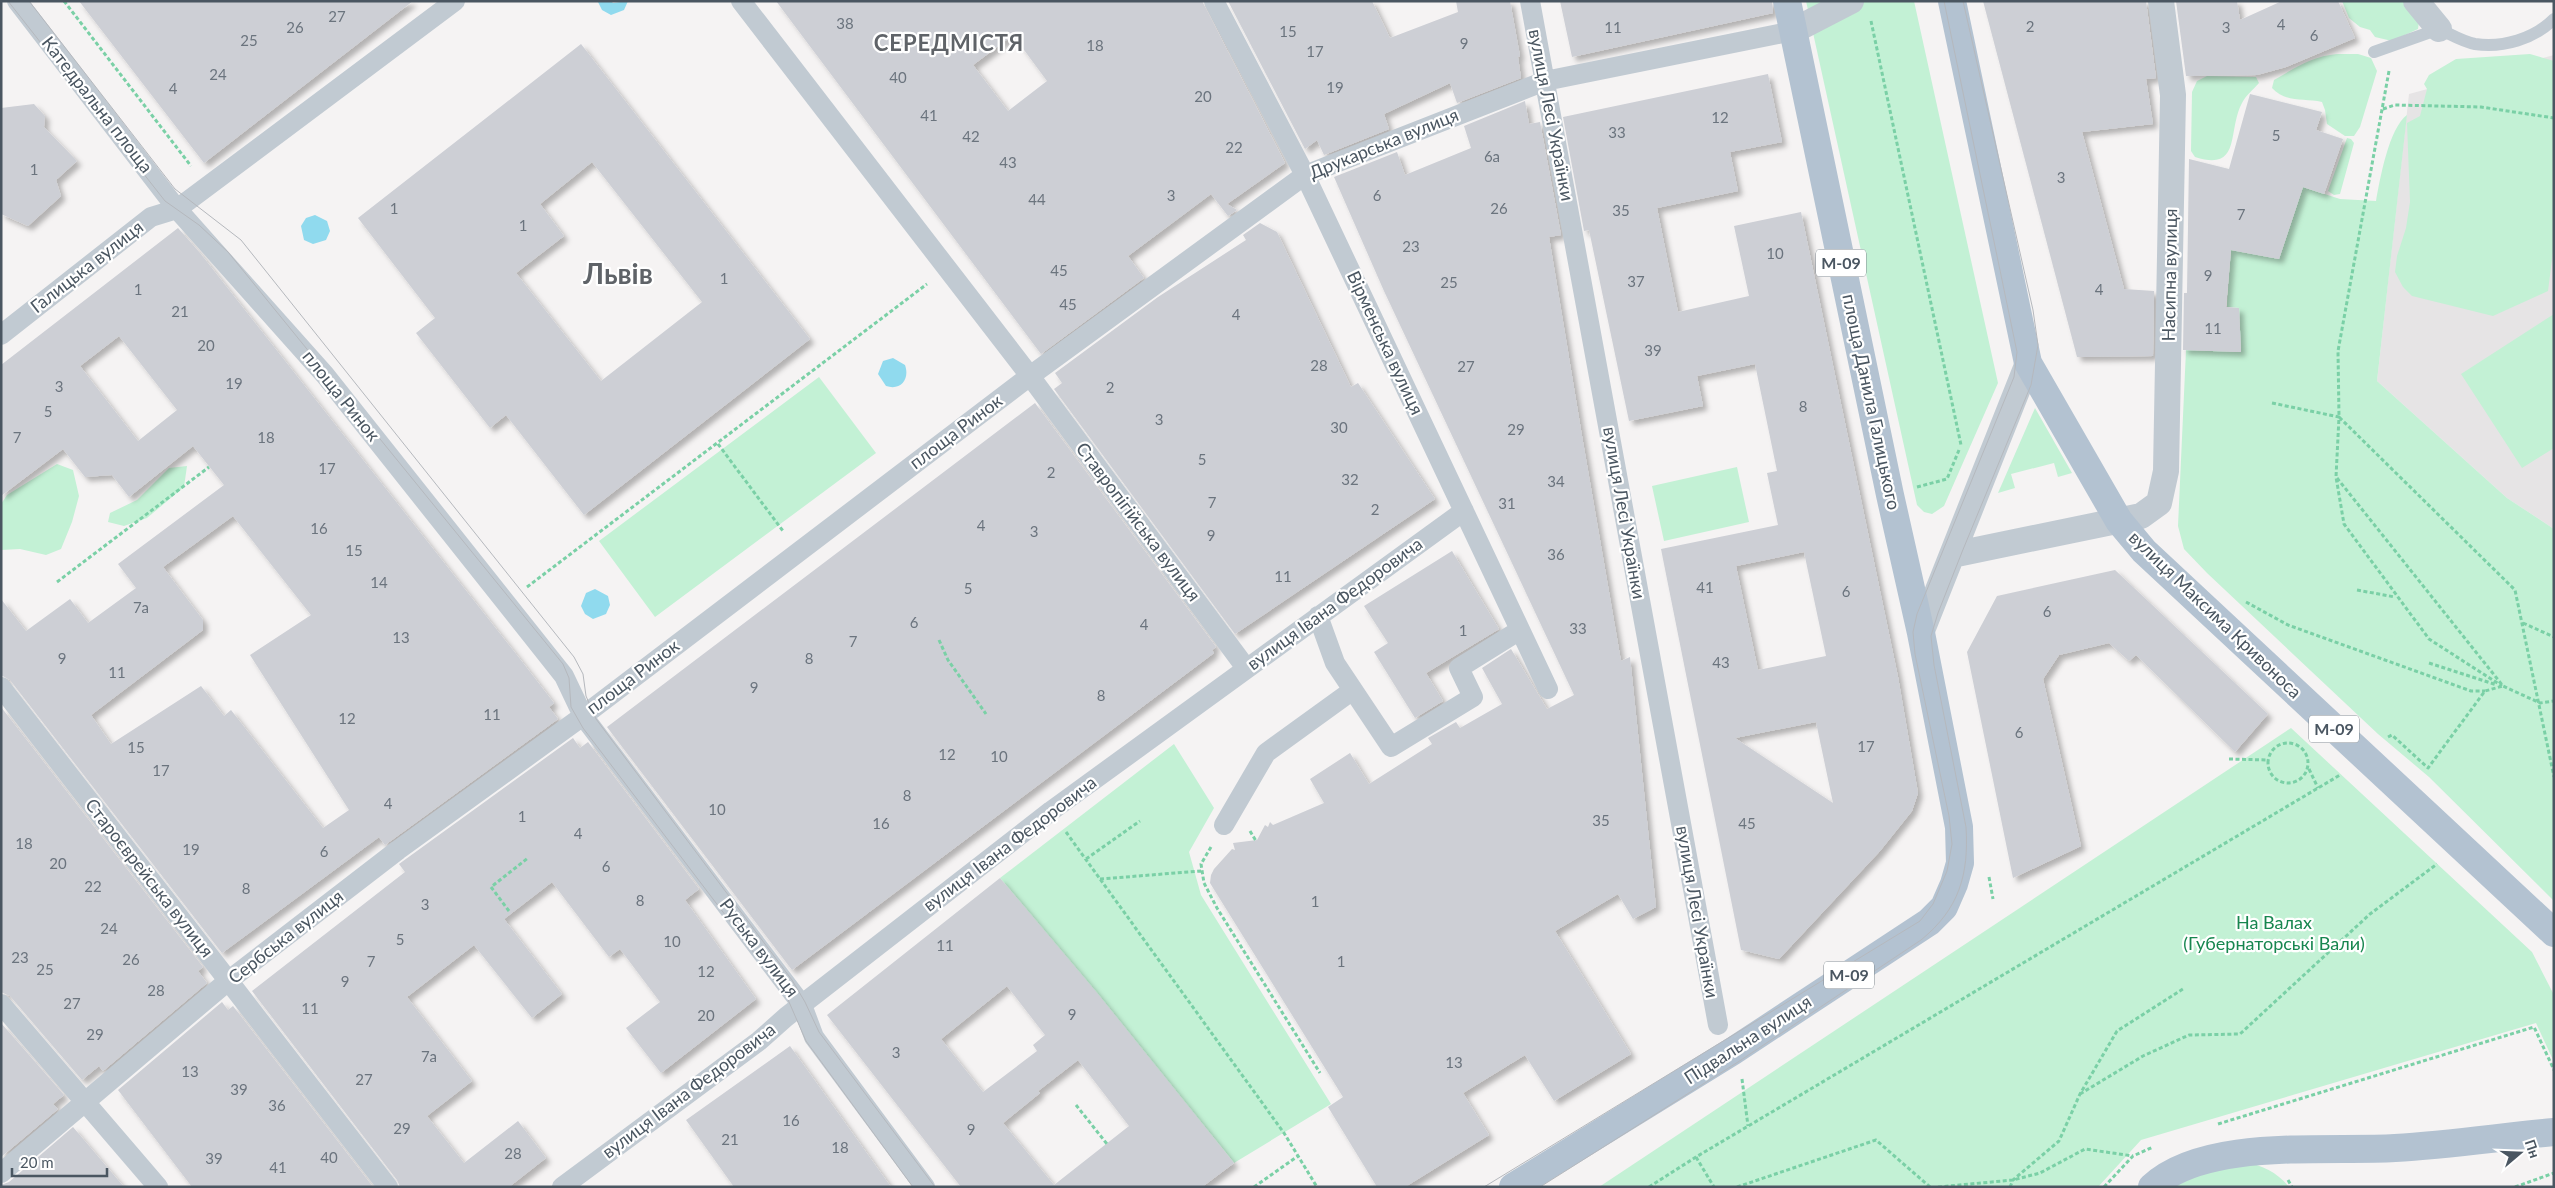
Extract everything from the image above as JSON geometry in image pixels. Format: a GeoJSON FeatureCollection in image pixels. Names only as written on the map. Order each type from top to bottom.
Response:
{"type":"FeatureCollection","features":[{"type":"Feature","properties":{"kind":"main road","name":"площа Данила Галицького"},"geometry":{"type":"LineString","coordinates":[[1787,1],[1886,476],[1921,633]]}},
{"type":"Feature","properties":{"kind":"main road","name":"М-09"},"geometry":{"type":"LineString","coordinates":[[1952,1],[2028,363],[2119,521]]}},
{"type":"Feature","properties":{"kind":"main road","name":"вулиця Максима Кривоноса"},"geometry":{"type":"LineString","coordinates":[[2119,521],[2144,551],[2554,933]]}},
{"type":"Feature","properties":{"kind":"main road","name":"Підвальна вулиця"},"geometry":{"type":"LineString","coordinates":[[1513,1187],[1732,1051],[1929,922],[1944,907],[1954,884],[1960,863],[1959,827],[1921,633]]}},
{"type":"Feature","properties":{"kind":"main road"},"geometry":{"type":"LineString","coordinates":[[2152,1187],[2161,1179],[2190,1164],[2256,1150],[2395,1148],[2554,1132]]}},
{"type":"Feature","properties":{"kind":"street","name":"Катедральна площа"},"geometry":{"type":"LineString","coordinates":[[17,1],[177,210]]}},
{"type":"Feature","properties":{"kind":"street"},"geometry":{"type":"LineString","coordinates":[[177,210],[455,1]]}},
{"type":"Feature","properties":{"kind":"street"},"geometry":{"type":"LineString","coordinates":[[741,1],[1030,376]]}},
{"type":"Feature","properties":{"kind":"street","name":"Вірменська вулиця"},"geometry":{"type":"LineString","coordinates":[[1214,1],[1305,175],[1548,689]]}},
{"type":"Feature","properties":{"kind":"street","name":"вулиця Лесі Українки"},"geometry":{"type":"LineString","coordinates":[[1530,1],[1718,1025]]}},
{"type":"Feature","properties":{"kind":"street","name":"Насипна вулиця"},"geometry":{"type":"LineString","coordinates":[[2119,521],[2141,516],[2159,503],[2166,471],[2174,95],[2161,1]]}},
{"type":"Feature","properties":{"kind":"street"},"geometry":{"type":"LineString","coordinates":[[2416,1],[2439,29]]}},
{"type":"Feature","properties":{"kind":"street"},"geometry":{"type":"LineString","coordinates":[[1793,31],[1860,9]]}},
{"type":"Feature","properties":{"kind":"street","name":"Друкарська вулиця"},"geometry":{"type":"LineString","coordinates":[[1030,376],[1305,175],[1545,81],[1793,31]]}},
{"type":"Feature","properties":{"kind":"street","name":"Галицька вулиця"},"geometry":{"type":"LineString","coordinates":[[4,327],[151,217],[177,210]]}},
{"type":"Feature","properties":{"kind":"street","name":"площа Ринок"},"geometry":{"type":"LineString","coordinates":[[177,210],[326,375],[564,676],[583,716],[1030,376]]}},
{"type":"Feature","properties":{"kind":"street"},"geometry":{"type":"LineString","coordinates":[[1921,633],[2028,363]]}},
{"type":"Feature","properties":{"kind":"street","name":"Ставропігійська вулиця"},"geometry":{"type":"LineString","coordinates":[[1030,376],[1246,668]]}},
{"type":"Feature","properties":{"kind":"street","name":"вулиця Івана Федоровича"},"geometry":{"type":"LineString","coordinates":[[562,1187],[759,1041],[802,1005],[1051,811],[1464,511]]}},
{"type":"Feature","properties":{"kind":"street"},"geometry":{"type":"LineString","coordinates":[[1952,555],[2119,521]]}},
{"type":"Feature","properties":{"kind":"street"},"geometry":{"type":"LineString","coordinates":[[1318,616],[1335,662],[1391,747],[1474,696],[1459,668],[1520,630]]}},
{"type":"Feature","properties":{"kind":"street","name":"Староєврейська вулиця"},"geometry":{"type":"LineString","coordinates":[[1,687],[388,1187]]}},
{"type":"Feature","properties":{"kind":"street"},"geometry":{"type":"LineString","coordinates":[[1224,825],[1266,753],[1353,690]]}},
{"type":"Feature","properties":{"kind":"street","name":"Сербська вулиця"},"geometry":{"type":"LineString","coordinates":[[1,1173],[228,981],[398,850],[583,716]]}},
{"type":"Feature","properties":{"kind":"street","name":"Руська вулиця"},"geometry":{"type":"LineString","coordinates":[[583,716],[802,1005],[814,1037],[926,1187]]}},
{"type":"Feature","properties":{"kind":"street"},"geometry":{"type":"LineString","coordinates":[[1,1004],[158,1187]]}},
{"type":"Feature","properties":{"kind":"lane"},"geometry":{"type":"LineString","coordinates":[[2374,52],[2439,29],[2474,44],[2503,44],[2532,35],[2554,19]]}},
{"type":"Feature","properties":{"kind":"path"},"geometry":{"type":"LineString","coordinates":[[64,1],[195,171]]}},
{"type":"Feature","properties":{"kind":"path"},"geometry":{"type":"LineString","coordinates":[[1860,9],[1962,442],[1947,478],[1914,488]]}},
{"type":"Feature","properties":{"kind":"path"},"geometry":{"type":"LineString","coordinates":[[2393,45],[2338,351],[2339,417],[2336,477],[2344,524],[2396,597],[2429,639],[2503,686]]}},
{"type":"Feature","properties":{"kind":"path"},"geometry":{"type":"LineString","coordinates":[[2383,109],[2395,105],[2481,107],[2554,118]]}},
{"type":"Feature","properties":{"kind":"path"},"geometry":{"type":"LineString","coordinates":[[507,602],[947,269]]}},
{"type":"Feature","properties":{"kind":"path"},"geometry":{"type":"LineString","coordinates":[[2272,403],[2339,417],[2515,590],[2554,777]]}},
{"type":"Feature","properties":{"kind":"path"},"geometry":{"type":"LineString","coordinates":[[718,444],[779,525]]}},
{"type":"Feature","properties":{"kind":"path"},"geometry":{"type":"LineString","coordinates":[[57,582],[209,467]]}},
{"type":"Feature","properties":{"kind":"path"},"geometry":{"type":"LineString","coordinates":[[2336,477],[2503,686]]}},
{"type":"Feature","properties":{"kind":"path"},"geometry":{"type":"LineString","coordinates":[[2357,590],[2396,597]]}},
{"type":"Feature","properties":{"kind":"path"},"geometry":{"type":"LineString","coordinates":[[2245,601],[2288,625],[2471,691],[2485,691],[2503,686]]}},
{"type":"Feature","properties":{"kind":"path"},"geometry":{"type":"LineString","coordinates":[[2523,623],[2554,637]]}},
{"type":"Feature","properties":{"kind":"path"},"geometry":{"type":"LineString","coordinates":[[939,640],[948,660],[986,714]]}},
{"type":"Feature","properties":{"kind":"path"},"geometry":{"type":"LineString","coordinates":[[2429,663],[2503,686],[2540,703],[2554,701]]}},
{"type":"Feature","properties":{"kind":"path"},"geometry":{"type":"LineString","coordinates":[[2386,740],[2392,735],[2428,768],[2485,691]]}},
{"type":"Feature","properties":{"kind":"path"},"geometry":{"type":"LineString","coordinates":[[2308,768],[2301,779],[2288,784],[2275,778],[2268,767],[2268,760],[2274,748],[2279,744],[2292,742],[2304,749],[2308,754],[2308,768],[2318,788]]}},
{"type":"Feature","properties":{"kind":"path"},"geometry":{"type":"LineString","coordinates":[[2229,759],[2268,760]]}},
{"type":"Feature","properties":{"kind":"path"},"geometry":{"type":"LineString","coordinates":[[1649,1187],[1748,1126],[2348,771]]}},
{"type":"Feature","properties":{"kind":"path"},"geometry":{"type":"LineString","coordinates":[[1051,811],[1284,1133],[1317,1187]]}},
{"type":"Feature","properties":{"kind":"path"},"geometry":{"type":"LineString","coordinates":[[1086,859],[1140,821]]}},
{"type":"Feature","properties":{"kind":"path"},"geometry":{"type":"LineString","coordinates":[[1224,825],[1201,864],[1201,871],[1217,908],[1320,1073]]}},
{"type":"Feature","properties":{"kind":"path"},"geometry":{"type":"LineString","coordinates":[[509,911],[491,887],[528,858]]}},
{"type":"Feature","properties":{"kind":"path"},"geometry":{"type":"LineString","coordinates":[[2080,1094],[2143,1056],[2189,1035],[2240,1034],[2370,914],[2445,858]]}},
{"type":"Feature","properties":{"kind":"path"},"geometry":{"type":"LineString","coordinates":[[1100,879],[1201,871]]}},
{"type":"Feature","properties":{"kind":"path"},"geometry":{"type":"LineString","coordinates":[[2010,1187],[2013,1180],[2059,1141],[2080,1094],[2117,1031],[2183,988]]}},
{"type":"Feature","properties":{"kind":"path"},"geometry":{"type":"LineString","coordinates":[[2210,1127],[2534,1027],[2554,1070]]}},
{"type":"Feature","properties":{"kind":"path"},"geometry":{"type":"LineString","coordinates":[[1741,1071],[1748,1126]]}},
{"type":"Feature","properties":{"kind":"path"},"geometry":{"type":"LineString","coordinates":[[1076,1105],[1107,1144]]}},
{"type":"Feature","properties":{"kind":"path"},"geometry":{"type":"LineString","coordinates":[[1737,1187],[1876,1140],[1930,1187]]}},
{"type":"Feature","properties":{"kind":"path"},"geometry":{"type":"LineString","coordinates":[[2104,1187],[2133,1156],[2156,1145]]}},
{"type":"Feature","properties":{"kind":"path"},"geometry":{"type":"LineString","coordinates":[[1938,1187],[2013,1180],[2040,1173],[2085,1149],[2133,1156]]}},
{"type":"Feature","properties":{"kind":"path"},"geometry":{"type":"LineString","coordinates":[[1254,1187],[1298,1156]]}},
{"type":"Feature","properties":{"kind":"path"},"geometry":{"type":"LineString","coordinates":[[1696,1157],[1714,1187]]}},
{"type":"Feature","properties":{"kind":"path"},"geometry":{"type":"LineString","coordinates":[[2515,1187],[2554,1172]]}},
{"type":"Feature","properties":{"kind":"shaded area"},"geometry":{"type":"Polygon","coordinates":[[[2554,55],[2554,529],[2507,498],[2377,381],[2409,94],[2554,55]]]}},
{"type":"Feature","properties":{"kind":"green space"},"geometry":{"type":"Polygon","coordinates":[[[1806,1],[1914,1],[1998,383],[1944,506],[1932,514],[1924,512],[1917,505],[1806,1]]]}},
{"type":"Feature","properties":{"kind":"green space"},"geometry":{"type":"Polygon","coordinates":[[[2342,1],[2410,1],[2420,14],[2418,29],[2392,41],[2375,37],[2370,30],[2360,27],[2349,18],[2342,1]]]}},
{"type":"Feature","properties":{"kind":"green space"},"geometry":{"type":"Polygon","coordinates":[[[2337,54],[2358,54],[2371,58],[2377,71],[2360,127],[2354,136],[2345,136],[2327,124],[2322,102],[2289,98],[2277,93],[2272,88],[2274,80],[2297,67],[2320,57],[2337,54]]]}},
{"type":"Feature","properties":{"kind":"green space"},"geometry":{"type":"Polygon","coordinates":[[[2530,54],[2554,61],[2554,244],[2548,291],[2493,316],[2412,296],[2403,287],[2395,272],[2397,256],[2406,228],[2410,202],[2407,123],[2420,116],[2427,89],[2424,84],[2429,75],[2456,59],[2530,54]]]}},
{"type":"Feature","properties":{"kind":"green space"},"geometry":{"type":"Polygon","coordinates":[[[2207,76],[2256,77],[2259,83],[2242,103],[2227,154],[2220,159],[2210,160],[2195,157],[2191,151],[2192,92],[2197,81],[2207,76]]]}},
{"type":"Feature","properties":{"kind":"green space"},"geometry":{"type":"Polygon","coordinates":[[[2407,115],[2377,381],[2507,498],[2554,529],[2554,901],[2429,777],[2378,734],[2207,573],[2184,549],[2178,526],[2186,350],[2241,352],[2239,308],[2227,307],[2231,250],[2279,259],[2303,187],[2340,199],[2376,201],[2390,142],[2395,131],[2407,115]]]}},
{"type":"Feature","properties":{"kind":"green space"},"geometry":{"type":"Polygon","coordinates":[[[2347,138],[2351,139],[2354,143],[2340,194],[2334,195],[2328,191],[2347,138]]]}},
{"type":"Feature","properties":{"kind":"green space"},"geometry":{"type":"Polygon","coordinates":[[[2554,314],[2554,448],[2522,468],[2461,374],[2554,314]]]}},
{"type":"Feature","properties":{"kind":"green space"},"geometry":{"type":"Polygon","coordinates":[[[819,377],[876,453],[655,617],[599,541],[819,377]]]}},
{"type":"Feature","properties":{"kind":"green space"},"geometry":{"type":"Polygon","coordinates":[[[2035,408],[2072,473],[2058,477],[2054,463],[2011,474],[2015,488],[1998,493],[2035,408]]]}},
{"type":"Feature","properties":{"kind":"green space"},"geometry":{"type":"Polygon","coordinates":[[[57,464],[73,470],[79,496],[72,522],[61,549],[46,555],[20,549],[1,550],[1,504],[7,495],[57,464]]]}},
{"type":"Feature","properties":{"kind":"green space"},"geometry":{"type":"Polygon","coordinates":[[[187,466],[184,487],[147,518],[124,526],[108,522],[110,513],[137,500],[169,468],[187,466]]]}},
{"type":"Feature","properties":{"kind":"green space"},"geometry":{"type":"Polygon","coordinates":[[[1737,467],[1749,522],[1664,541],[1652,486],[1737,467]]]}},
{"type":"Feature","properties":{"kind":"green space","name":"На Валах (Губернаторські Вали)"},"geometry":{"type":"Polygon","coordinates":[[[2291,728],[2532,952],[2554,995],[2554,1062],[2536,1023],[2141,1140],[2098,1187],[1599,1187],[2291,728]]]}},
{"type":"Feature","properties":{"kind":"green space"},"geometry":{"type":"Polygon","coordinates":[[[1174,744],[1214,808],[1189,852],[1201,895],[1331,1104],[1234,1163],[1000,878],[1174,744]]]}},
{"type":"Feature","properties":{"kind":"green space"},"geometry":{"type":"Polygon","coordinates":[[[2245,1162],[2269,1170],[2280,1177],[2289,1187],[2175,1187],[2188,1175],[2245,1162]]]}},
{"type":"Feature","properties":{"kind":"water"},"geometry":{"type":"Polygon","coordinates":[[[611,1],[613,3],[628,1],[624,10],[611,15],[602,10],[598,2],[611,1]]]}},
{"type":"Feature","properties":{"kind":"water"},"geometry":{"type":"Polygon","coordinates":[[[315,215],[327,221],[330,231],[326,240],[313,244],[304,240],[301,226],[306,218],[315,215]]]}},
{"type":"Feature","properties":{"kind":"water"},"geometry":{"type":"Polygon","coordinates":[[[893,358],[905,365],[906,370],[903,383],[896,387],[886,386],[878,374],[883,361],[893,358]]]}},
{"type":"Feature","properties":{"kind":"water"},"geometry":{"type":"Polygon","coordinates":[[[595,589],[608,596],[610,605],[606,614],[593,619],[585,614],[581,606],[586,593],[595,589]]]}},
{"type":"Feature","properties":{"kind":"building"},"geometry":{"type":"Polygon","coordinates":[[[79,1],[413,1],[204,163],[79,1]]]}},
{"type":"Feature","properties":{"kind":"building"},"geometry":{"type":"Polygon","coordinates":[[[776,1],[1202,1],[1285,163],[1227,204],[1237,210],[1228,216],[1211,194],[1128,256],[1144,278],[1041,354],[776,1]],[[1013,35],[973,65],[1008,111],[1047,81],[1013,35]]]}},
{"type":"Feature","properties":{"kind":"building"},"geometry":{"type":"Polygon","coordinates":[[[1228,1],[1372,1],[1390,38],[1458,12],[1456,1],[1510,1],[1520,56],[1518,57],[1521,78],[1457,103],[1450,83],[1384,114],[1389,129],[1324,155],[1317,140],[1305,149],[1228,1]]]}},
{"type":"Feature","properties":{"kind":"building"},"geometry":{"type":"Polygon","coordinates":[[[1560,1],[1772,1],[1773,13],[1572,57],[1560,1]]]}},
{"type":"Feature","properties":{"kind":"building"},"geometry":{"type":"Polygon","coordinates":[[[1983,1],[2146,1],[2156,78],[2146,79],[2153,124],[2082,132],[2124,289],[2154,291],[2153,356],[2077,357],[1983,1]]]}},
{"type":"Feature","properties":{"kind":"building"},"geometry":{"type":"Polygon","coordinates":[[[2176,1],[2237,1],[2240,20],[2282,1],[2338,1],[2355,38],[2286,67],[2257,75],[2186,76],[2176,1]]]}},
{"type":"Feature","properties":{"kind":"building"},"geometry":{"type":"Polygon","coordinates":[[[581,44],[810,339],[584,515],[506,415],[490,428],[416,333],[435,318],[358,218],[581,44]],[[592,162],[540,204],[564,236],[516,273],[601,381],[702,302],[592,162]]]}},
{"type":"Feature","properties":{"kind":"building"},"geometry":{"type":"Polygon","coordinates":[[[1768,74],[1782,142],[1730,152],[1738,191],[1657,208],[1678,312],[1749,296],[1734,226],[1801,212],[1898,677],[1918,793],[1912,811],[1880,851],[1779,959],[1741,950],[1661,549],[1778,525],[1767,473],[1777,471],[1755,364],[1697,376],[1703,406],[1629,421],[1589,230],[1584,231],[1563,117],[1768,74]],[[1804,552],[1736,566],[1758,670],[1826,656],[1804,552]],[[1816,722],[1735,738],[1833,803],[1816,722]]]}},
{"type":"Feature","properties":{"kind":"building"},"geometry":{"type":"Polygon","coordinates":[[[2250,94],[2322,112],[2316,130],[2343,139],[2324,194],[2303,187],[2279,259],[2231,250],[2226,307],[2239,308],[2241,352],[2183,350],[2184,293],[2187,293],[2189,159],[2229,169],[2250,94]]]}},
{"type":"Feature","properties":{"kind":"building"},"geometry":{"type":"Polygon","coordinates":[[[1525,101],[1529,124],[1540,122],[1561,235],[1549,237],[1582,436],[1621,661],[1630,657],[1656,907],[1633,919],[1618,894],[1555,931],[1631,1054],[1554,1101],[1525,1055],[1463,1093],[1489,1135],[1405,1187],[1377,1187],[1328,1107],[1343,1097],[1210,883],[1211,875],[1232,849],[1235,850],[1233,843],[1257,840],[1265,825],[1268,827],[1270,822],[1273,825],[1324,803],[1310,779],[1350,753],[1369,784],[1432,744],[1428,738],[1456,722],[1460,728],[1502,704],[1482,668],[1511,649],[1547,709],[1574,695],[1384,291],[1334,177],[1397,152],[1405,175],[1471,148],[1464,126],[1525,101]]]}},
{"type":"Feature","properties":{"kind":"building"},"geometry":{"type":"Polygon","coordinates":[[[34,104],[45,116],[44,127],[77,161],[56,180],[61,196],[28,226],[1,214],[1,108],[34,104]]]}},
{"type":"Feature","properties":{"kind":"building"},"geometry":{"type":"Polygon","coordinates":[[[1260,223],[1277,232],[1351,387],[1358,383],[1435,499],[1235,634],[1054,389],[1062,383],[1055,373],[1158,297],[1246,240],[1243,235],[1260,223]]]}},
{"type":"Feature","properties":{"kind":"building"},"geometry":{"type":"Polygon","coordinates":[[[178,228],[200,253],[520,659],[554,703],[549,707],[558,719],[385,845],[379,837],[222,953],[10,680],[1,675],[1,599],[26,631],[70,599],[88,623],[136,588],[118,564],[224,485],[193,446],[129,497],[112,475],[85,477],[63,449],[1,496],[1,365],[178,228]],[[119,336],[80,366],[138,441],[177,410],[119,336]],[[233,516],[163,567],[203,620],[203,630],[91,715],[111,744],[201,686],[224,716],[231,710],[323,828],[349,810],[250,655],[311,615],[233,516]]]}},
{"type":"Feature","properties":{"kind":"building"},"geometry":{"type":"Polygon","coordinates":[[[1035,403],[1216,647],[1212,650],[1214,653],[792,970],[607,727],[1035,403]]]}},
{"type":"Feature","properties":{"kind":"building"},"geometry":{"type":"Polygon","coordinates":[[[1452,551],[1499,629],[1426,673],[1443,701],[1415,718],[1374,652],[1388,643],[1364,606],[1452,551]]]}},
{"type":"Feature","properties":{"kind":"building"},"geometry":{"type":"Polygon","coordinates":[[[2115,570],[2268,714],[2235,752],[2136,655],[2129,661],[2109,643],[2059,655],[2043,679],[2081,846],[2013,878],[1967,652],[1997,596],[2115,570]]]}},
{"type":"Feature","properties":{"kind":"building"},"geometry":{"type":"Polygon","coordinates":[[[1,707],[203,967],[198,971],[207,983],[103,1071],[99,1066],[82,1080],[10,996],[1,992],[1,707]]]}},
{"type":"Feature","properties":{"kind":"building"},"geometry":{"type":"Polygon","coordinates":[[[573,738],[580,748],[588,742],[699,889],[685,900],[756,999],[661,1073],[626,1028],[660,1002],[620,949],[609,957],[552,882],[504,919],[562,994],[532,1018],[474,945],[407,997],[472,1081],[427,1116],[464,1163],[518,1121],[546,1158],[509,1187],[400,1187],[397,1180],[252,991],[405,872],[399,864],[573,738]]]}},
{"type":"Feature","properties":{"kind":"building"},"geometry":{"type":"Polygon","coordinates":[[[1000,878],[1098,994],[1234,1163],[1202,1187],[961,1187],[827,1015],[1000,878]],[[1007,986],[941,1039],[983,1092],[1037,1051],[1033,1045],[1045,1035],[1007,986]],[[1078,1060],[1038,1091],[1040,1093],[1003,1123],[1054,1185],[1129,1126],[1078,1060]]]}},
{"type":"Feature","properties":{"kind":"building"},"geometry":{"type":"Polygon","coordinates":[[[222,1002],[228,1010],[233,1006],[373,1187],[192,1187],[118,1090],[222,1002]]]}},
{"type":"Feature","properties":{"kind":"building"},"geometry":{"type":"Polygon","coordinates":[[[1,1023],[64,1095],[53,1104],[58,1109],[1,1157],[1,1023]]]}},
{"type":"Feature","properties":{"kind":"building"},"geometry":{"type":"Polygon","coordinates":[[[790,1046],[891,1187],[734,1187],[686,1120],[790,1046]]]}},
{"type":"Feature","properties":{"kind":"building"},"geometry":{"type":"Polygon","coordinates":[[[73,1127],[124,1187],[1,1187],[1,1185],[9,1182],[73,1127]]]}},
{"type":"Feature","properties":{"kind":"tram line"},"geometry":{"type":"LineString","coordinates":[[8,1],[165,201],[199,225],[228,252],[563,664],[569,678],[571,707],[583,728],[786,995],[806,1041],[913,1187]]}},
{"type":"Feature","properties":{"kind":"tram line"},"geometry":{"type":"LineString","coordinates":[[29,1],[175,189],[241,240],[574,657],[583,674],[586,696],[596,719],[792,980],[819,1032],[935,1187]]}},
{"type":"Feature","properties":{"kind":"tram line"},"geometry":{"type":"LineString","coordinates":[[1484,1187],[1920,921],[1933,904],[1947,871],[1952,844],[1949,816],[1915,654],[1913,632],[1917,614],[2014,377],[2017,352],[1944,1]]}},
{"type":"Feature","properties":{"kind":"tram line"},"geometry":{"type":"LineString","coordinates":[[1540,1187],[1738,1062],[1921,940],[1944,916],[1959,890],[1966,861],[1966,827],[1934,665],[1931,636],[1962,552],[2031,385],[2038,345],[2033,310],[1963,1]]}},
{"type":"Feature","properties":{"kind":"district","name":"СЕРЕДМІСТЯ"},"geometry":{"type":"Point","coordinates":[949,43]}},
{"type":"Feature","properties":{"kind":"district","name":"Львів"},"geometry":{"type":"Point","coordinates":[618,274]}}]}
